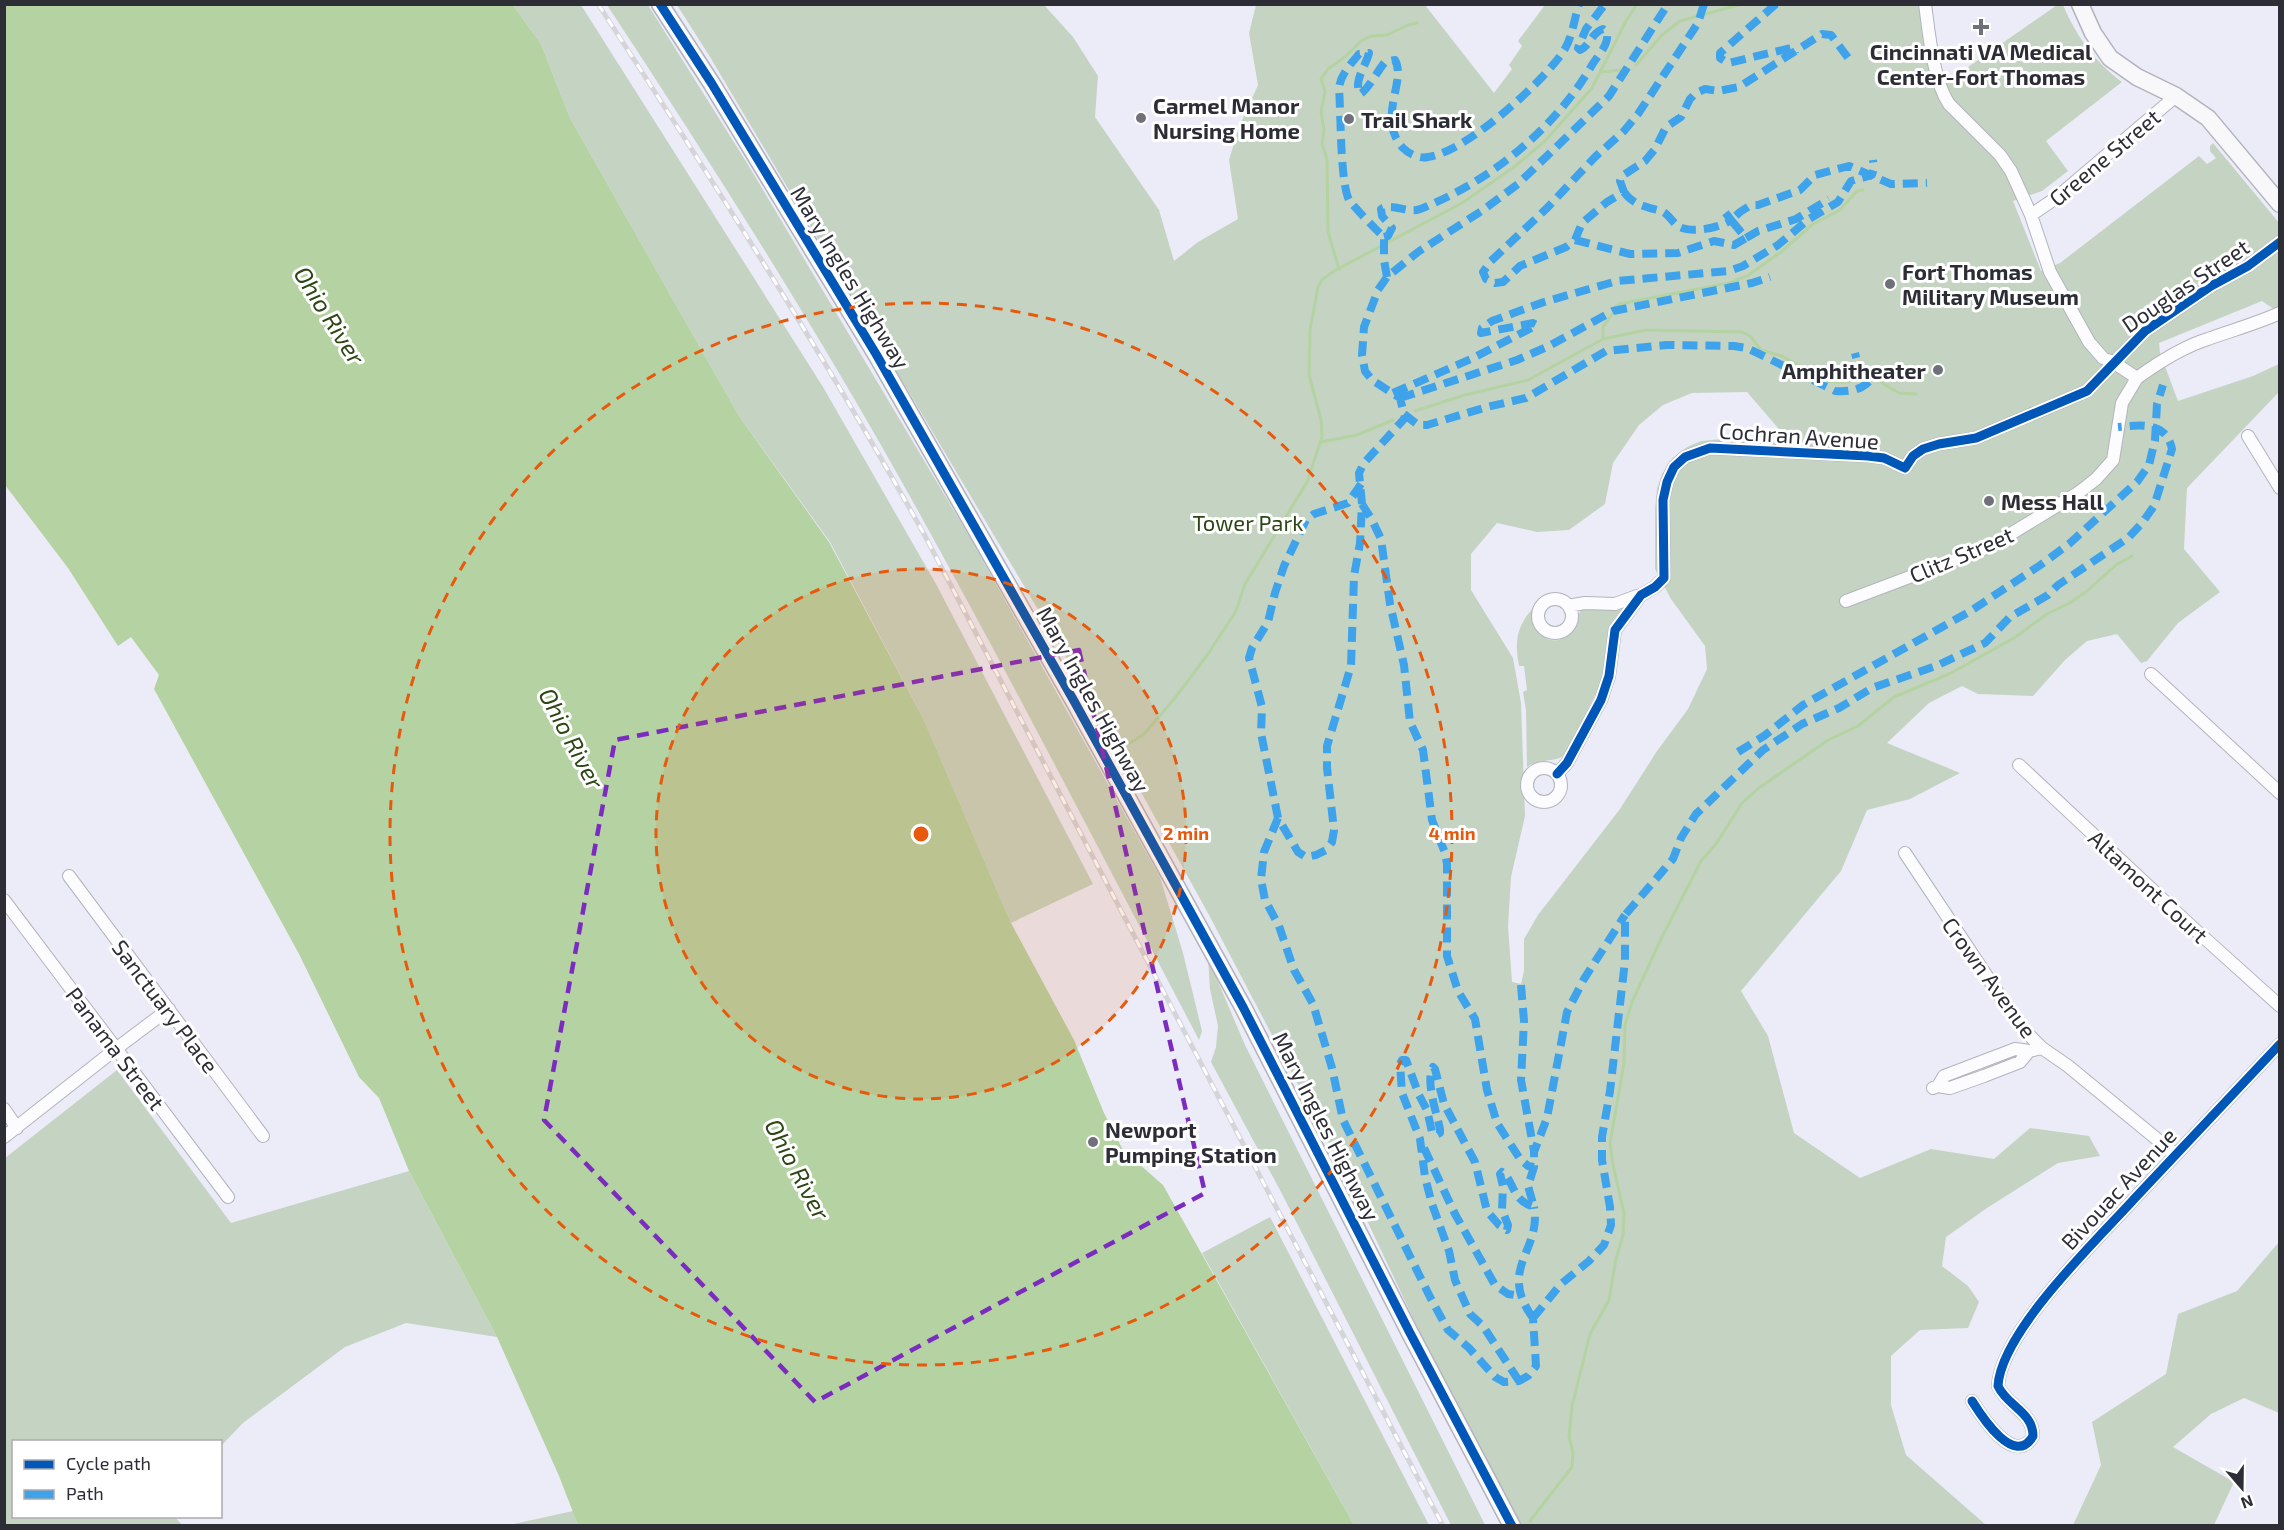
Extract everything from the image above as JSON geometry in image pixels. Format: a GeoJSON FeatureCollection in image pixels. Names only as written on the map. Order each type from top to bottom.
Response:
{"type":"FeatureCollection","features":[{"type":"Feature","properties":{"kind":"street","name":"Mary Ingles Highway"},"geometry":{"type":"LineString","coordinates":[[660,4],[712,84],[887,373],[1074,701],[1243,1006],[1331,1181],[1512,1526]]}},
{"type":"Feature","properties":{"kind":"street"},"geometry":{"type":"LineString","coordinates":[[1924,4],[1943,95],[1948,104],[2003,159],[2011,171],[2031,216],[2050,272],[2069,309],[2097,353],[2137,378],[2158,363],[2206,339],[2248,327],[2280,313]]}},
{"type":"Feature","properties":{"kind":"street"},"geometry":{"type":"LineString","coordinates":[[2080,4],[2093,33],[2110,58],[2137,77],[2176,96],[2208,118],[2280,204]]}},
{"type":"Feature","properties":{"kind":"street","name":"Greene Street"},"geometry":{"type":"LineString","coordinates":[[2031,216],[2056,198],[2176,96]]}},
{"type":"Feature","properties":{"kind":"street","name":"Douglas Street"},"geometry":{"type":"LineString","coordinates":[[2113,362],[2145,331],[2211,286],[2248,266],[2280,242]]}},
{"type":"Feature","properties":{"kind":"street","name":"Cochran Avenue"},"geometry":{"type":"LineString","coordinates":[[1641,595],[1655,587],[1664,578],[1665,491],[1674,467],[1685,457],[1710,448],[1734,448],[1868,456],[1884,458],[1905,468],[1913,456],[1923,449],[1976,438],[2086,391],[2113,362]]}},
{"type":"Feature","properties":{"kind":"street","name":"Clitz Street"},"geometry":{"type":"LineString","coordinates":[[1845,601],[1989,547],[2078,493],[2096,479],[2113,460],[2122,403],[2137,378]]}},
{"type":"Feature","properties":{"kind":"street"},"geometry":{"type":"LineString","coordinates":[[2248,436],[2280,488]]}},
{"type":"Feature","properties":{"kind":"street"},"geometry":{"type":"LineString","coordinates":[[1570,609],[1572,605],[1580,603],[1615,604],[1641,595]]}},
{"type":"Feature","properties":{"kind":"street"},"geometry":{"type":"LineString","coordinates":[[1557,774],[1567,763],[1601,700],[1609,676],[1615,630],[1641,595]]}},
{"type":"Feature","properties":{"kind":"street"},"geometry":{"type":"LineString","coordinates":[[2151,674],[2280,793]]}},
{"type":"Feature","properties":{"kind":"street","name":"Altamont Court"},"geometry":{"type":"LineString","coordinates":[[2019,765],[2190,925],[2280,1005]]}},
{"type":"Feature","properties":{"kind":"street","name":"Crown Avenue"},"geometry":{"type":"LineString","coordinates":[[1905,853],[2036,1049],[2175,1154]]}},
{"type":"Feature","properties":{"kind":"street","name":"Sanctuary Place"},"geometry":{"type":"LineString","coordinates":[[69,876],[263,1136]]}},
{"type":"Feature","properties":{"kind":"street","name":"Panama Street"},"geometry":{"type":"LineString","coordinates":[[4,900],[228,1197]]}},
{"type":"Feature","properties":{"kind":"street"},"geometry":{"type":"LineString","coordinates":[[4,1137],[117,1047],[169,1009]]}},
{"type":"Feature","properties":{"kind":"street","name":"Bivouac Avenue"},"geometry":{"type":"LineString","coordinates":[[1972,1401],[1983,1419],[2001,1438],[2012,1446],[2029,1443],[2033,1436],[2031,1422],[2000,1391],[1998,1386],[2000,1370],[2041,1303],[2175,1154],[2280,1044]]}},
{"type":"Feature","properties":{"kind":"street"},"geometry":{"type":"LineString","coordinates":[[1934,1087],[1944,1077],[2015,1049],[2036,1049]]}},
{"type":"Feature","properties":{"kind":"street"},"geometry":{"type":"LineString","coordinates":[[4,1109],[17,1128]]}},
{"type":"Feature","properties":{"kind":"highlighted area"},"geometry":{"type":"Polygon","coordinates":[[[1079,650],[1205,1193],[815,1402],[544,1120],[615,740],[1079,650]]]}},
{"type":"Feature","properties":{"kind":"green space"},"geometry":{"type":"Polygon","coordinates":[[[513,5],[581,5],[823,387],[936,584],[1093,884],[1011,923],[924,720],[830,542],[739,416],[570,118],[541,44],[513,5]]]}},
{"type":"Feature","properties":{"kind":"green space"},"geometry":{"type":"Polygon","coordinates":[[[607,5],[648,5],[747,163],[969,536],[1160,877],[1183,953],[1202,1031],[1199,1040],[985,634],[840,374],[764,249],[607,5]]]}},
{"type":"Feature","properties":{"kind":"green space","name":"Tower Park"},"geometry":{"type":"Polygon","coordinates":[[[677,5],[1044,5],[1073,37],[1098,76],[1095,117],[1159,210],[1174,261],[1198,242],[1238,219],[1229,160],[1239,127],[1258,85],[1249,33],[1256,5],[1425,5],[1494,93],[1512,69],[1509,65],[1522,46],[1518,41],[1545,5],[1918,5],[1933,88],[1948,81],[2057,5],[2063,5],[2087,48],[2122,82],[2046,141],[2068,171],[2042,191],[2013,201],[2041,271],[2060,263],[2199,156],[2207,164],[2216,158],[2210,151],[2213,143],[2280,224],[2279,308],[2275,310],[2262,301],[2159,343],[2160,353],[2178,401],[2253,376],[2279,364],[2279,392],[2187,488],[2184,549],[2220,592],[2178,623],[2147,661],[2141,663],[2117,634],[2087,641],[2065,660],[2033,696],[1978,694],[1962,686],[1929,703],[1887,743],[1960,773],[1910,799],[1867,810],[1841,871],[1741,991],[1768,1036],[1794,1133],[1860,1178],[1931,1149],[1994,1159],[2030,1128],[2089,1136],[2100,1156],[2058,1163],[1946,1237],[1942,1266],[1968,1286],[1979,1302],[1968,1328],[1920,1330],[1891,1356],[1891,1405],[1906,1455],[1986,1525],[1521,1525],[1429,1352],[1347,1178],[1209,915],[1065,655],[677,5]],[[1747,392],[1692,393],[1663,405],[1639,425],[1613,463],[1605,504],[1569,530],[1537,532],[1497,523],[1471,554],[1471,590],[1513,658],[1521,703],[1525,816],[1511,877],[1508,926],[1512,982],[1521,984],[1524,971],[1524,939],[1538,915],[1620,809],[1657,751],[1688,709],[1707,669],[1705,646],[1671,599],[1655,569],[1655,509],[1657,489],[1662,474],[1673,458],[1687,447],[1701,441],[1722,439],[1791,443],[1747,392]]]}},
{"type":"Feature","properties":{"kind":"green space"},"geometry":{"type":"Polygon","coordinates":[[[1537,604],[1535,614],[1539,630],[1543,636],[1556,640],[1572,632],[1579,613],[1584,608],[1623,609],[1613,623],[1608,636],[1602,681],[1566,754],[1558,759],[1537,762],[1527,767],[1526,710],[1523,692],[1527,690],[1524,666],[1519,666],[1517,640],[1521,625],[1537,604]]]}},
{"type":"Feature","properties":{"kind":"green space"},"geometry":{"type":"Polygon","coordinates":[[[1208,958],[1245,1045],[1485,1525],[1451,1525],[1281,1192],[1211,1062],[1216,1047],[1218,1026],[1210,989],[1208,958]]]}},
{"type":"Feature","properties":{"kind":"green space"},"geometry":{"type":"Polygon","coordinates":[[[117,1070],[231,1223],[409,1171],[497,1337],[406,1323],[345,1347],[243,1423],[222,1445],[222,1440],[12,1440],[12,1518],[176,1518],[182,1525],[5,1526],[5,1158],[117,1070]]]}},
{"type":"Feature","properties":{"kind":"green space"},"geometry":{"type":"Polygon","coordinates":[[[1270,1217],[1429,1525],[1354,1525],[1202,1253],[1270,1217]]]}},
{"type":"Feature","properties":{"kind":"green space"},"geometry":{"type":"Polygon","coordinates":[[[2279,1242],[2279,1413],[2244,1398],[2211,1414],[2173,1447],[2234,1482],[2214,1525],[2073,1525],[2101,1465],[2092,1422],[2166,1374],[2178,1314],[2237,1291],[2279,1242]]]}},
{"type":"Feature","properties":{"kind":"green space"},"geometry":{"type":"Polygon","coordinates":[[[573,1511],[578,1525],[504,1526],[573,1511]]]}},
{"type":"Feature","properties":{"kind":"water","name":"Ohio River"},"geometry":{"type":"Polygon","coordinates":[[[5,4],[513,5],[541,44],[570,118],[739,416],[829,542],[924,720],[1011,923],[1074,1040],[1104,1113],[1123,1150],[1163,1185],[1354,1525],[578,1525],[559,1476],[497,1337],[409,1171],[379,1098],[359,1077],[299,954],[154,689],[159,675],[131,637],[118,646],[68,568],[5,485],[5,4]]]}},
{"type":"Feature","properties":{"kind":"waterway"},"geometry":{"type":"LineString","coordinates":[[1130,743],[1144,734],[1208,654],[1236,611],[1245,584],[1307,482],[1322,437],[1321,420],[1309,375],[1310,330],[1318,287],[1322,280],[1334,271],[1462,203],[1514,167],[1545,141],[1592,88],[1637,4]]}},
{"type":"Feature","properties":{"kind":"waterway"},"geometry":{"type":"LineString","coordinates":[[1636,65],[1662,35],[1680,21],[1742,4]]}},
{"type":"Feature","properties":{"kind":"waterway"},"geometry":{"type":"LineString","coordinates":[[1339,269],[1328,232],[1327,159],[1322,144],[1324,130],[1321,112],[1325,91],[1321,79],[1328,69],[1361,41],[1371,36],[1387,35],[1417,23]]}},
{"type":"Feature","properties":{"kind":"waterway"},"geometry":{"type":"LineString","coordinates":[[1601,72],[1620,70]]}},
{"type":"Feature","properties":{"kind":"waterway"},"geometry":{"type":"LineString","coordinates":[[1615,307],[1619,304],[1729,283],[1747,276],[1781,252],[1813,224],[1840,210],[1857,191],[1863,190]]}},
{"type":"Feature","properties":{"kind":"waterway"},"geometry":{"type":"LineString","coordinates":[[1603,339],[1603,327],[1612,314]]}},
{"type":"Feature","properties":{"kind":"waterway"},"geometry":{"type":"LineString","coordinates":[[1415,411],[1465,395],[1528,380],[1603,339],[1646,330],[1742,332],[1750,336],[1761,350],[1782,356],[1825,381],[1842,382],[1874,378],[1899,393],[1916,394]]}},
{"type":"Feature","properties":{"kind":"waterway"},"geometry":{"type":"LineString","coordinates":[[1321,442],[1357,435],[1393,420]]}},
{"type":"Feature","properties":{"kind":"waterway"},"geometry":{"type":"LineString","coordinates":[[1530,1521],[1572,1467],[1573,1452],[1569,1437],[1572,1406],[1590,1334],[1609,1300],[1623,1235],[1624,1213],[1610,1143],[1624,1063],[1625,1025],[1632,1002],[1661,939],[1701,861],[1716,844],[1742,803],[1759,788],[1828,740],[1858,726],[1894,697],[1951,673],[2014,638],[2047,614],[2070,603],[2116,565],[2132,556]]}},
{"type":"Feature","properties":{"kind":"railway"},"geometry":{"type":"LineString","coordinates":[[598,4],[806,333],[924,534],[1443,1526]]}},
{"type":"Feature","properties":{"kind":"marked path"},"geometry":{"type":"LineString","coordinates":[[1387,277],[1384,237],[1351,203],[1346,191],[1342,163],[1339,89],[1346,70],[1359,54],[1369,53],[1359,79],[1360,94],[1385,62],[1395,60],[1398,69],[1392,113],[1395,137],[1408,152],[1418,157],[1428,157],[1444,152],[1482,130],[1502,115],[1538,81],[1566,47],[1579,4]]}},
{"type":"Feature","properties":{"kind":"marked path"},"geometry":{"type":"LineString","coordinates":[[1384,237],[1388,236],[1392,228],[1382,216],[1381,209],[1390,207],[1417,210],[1478,180],[1522,148],[1561,109],[1605,46],[1607,33],[1603,29],[1596,33],[1586,46],[1580,50],[1578,48],[1586,29],[1605,4]]}},
{"type":"Feature","properties":{"kind":"marked path"},"geometry":{"type":"LineString","coordinates":[[1361,484],[1348,503],[1314,514],[1306,520],[1284,566],[1268,622],[1252,648],[1249,658],[1262,707],[1261,733],[1278,818],[1298,852],[1306,857],[1326,850],[1332,842],[1334,830],[1327,768],[1327,746],[1351,666],[1354,576],[1360,543],[1362,504],[1359,473],[1364,463],[1405,418],[1400,398],[1372,380],[1365,371],[1362,355],[1364,327],[1378,290],[1387,277],[1418,252],[1483,210],[1518,184],[1609,96],[1668,4]]}},
{"type":"Feature","properties":{"kind":"marked path"},"geometry":{"type":"LineString","coordinates":[[1704,4],[1698,23],[1638,114],[1624,131],[1491,261],[1483,272],[1486,279],[1495,283],[1503,282],[1520,266],[1566,247],[1575,240],[1582,223],[1607,202],[1624,192],[1620,181],[1622,176],[1645,161],[1655,149],[1666,127],[1681,117],[1690,99],[1696,93],[1705,89],[1718,91],[1739,87],[1822,34],[1831,35],[1849,59]]}},
{"type":"Feature","properties":{"kind":"marked path"},"geometry":{"type":"LineString","coordinates":[[1776,4],[1720,53],[1720,58],[1728,63],[1791,48],[1795,49],[1795,53]]}},
{"type":"Feature","properties":{"kind":"marked path"},"geometry":{"type":"LineString","coordinates":[[1393,393],[1471,359],[1537,325],[1533,323],[1481,333],[1482,328],[1492,321],[1544,302],[1617,281],[1729,271],[1743,266],[1778,245],[1809,219],[1838,202],[1851,181],[1872,175],[1873,160]]}},
{"type":"Feature","properties":{"kind":"marked path"},"geometry":{"type":"LineString","coordinates":[[1575,240],[1630,254],[1678,253],[1714,241],[1734,245],[1746,238],[1731,220],[1740,212],[1751,205],[1758,205],[1800,190],[1815,175],[1849,166],[1891,184],[1927,183]]}},
{"type":"Feature","properties":{"kind":"marked path"},"geometry":{"type":"LineString","coordinates":[[1624,192],[1636,203],[1663,212],[1678,226],[1690,230],[1713,228],[1731,220],[1721,207]]}},
{"type":"Feature","properties":{"kind":"marked path"},"geometry":{"type":"LineString","coordinates":[[1746,238],[1758,231],[1796,219],[1829,199]]}},
{"type":"Feature","properties":{"kind":"marked path"},"geometry":{"type":"LineString","coordinates":[[1400,398],[1517,360],[1549,346],[1613,311],[1752,283],[1770,277]]}},
{"type":"Feature","properties":{"kind":"marked path"},"geometry":{"type":"LineString","coordinates":[[1404,414],[1418,425],[1427,425],[1526,398],[1606,351],[1666,345],[1747,348],[1835,391],[1851,390],[1860,388],[1872,378],[1858,365],[1855,353]]}},
{"type":"Feature","properties":{"kind":"marked path"},"geometry":{"type":"LineString","coordinates":[[1738,752],[1764,736],[1803,705],[1969,612],[2069,544],[2137,482],[2149,465],[2155,440],[2157,404],[2163,385]]}},
{"type":"Feature","properties":{"kind":"marked path"},"geometry":{"type":"LineString","coordinates":[[1533,1318],[1561,1284],[1604,1245],[1611,1225],[1602,1160],[1602,1137],[1610,1091],[1625,961],[1625,915],[1673,859],[1681,838],[1696,814],[1763,750],[1802,724],[1839,708],[1872,688],[1936,666],[1985,643],[2010,617],[2048,595],[2058,585],[2128,538],[2154,506],[2172,449],[2169,440],[2158,429],[2144,426],[2118,427]]}},
{"type":"Feature","properties":{"kind":"marked path"},"geometry":{"type":"LineString","coordinates":[[1362,504],[1381,539],[1390,604],[1404,665],[1410,722],[1423,750],[1432,820],[1445,853],[1447,956],[1458,991],[1475,1019],[1487,1090],[1497,1123],[1520,1159],[1528,1166],[1534,1167]]}},
{"type":"Feature","properties":{"kind":"marked path"},"geometry":{"type":"LineString","coordinates":[[1278,818],[1264,852],[1261,879],[1265,900],[1279,926],[1294,970],[1313,1004],[1332,1068],[1343,1120],[1431,1299],[1448,1330],[1469,1348],[1495,1377],[1504,1382],[1519,1381],[1528,1376],[1536,1366],[1533,1318]]}},
{"type":"Feature","properties":{"kind":"marked path"},"geometry":{"type":"LineString","coordinates":[[1519,1381],[1483,1326],[1470,1314],[1455,1280],[1449,1251],[1425,1177],[1420,1139],[1402,1093],[1400,1064],[1402,1060],[1406,1060],[1427,1110],[1432,1132],[1436,1135],[1440,1133],[1440,1129],[1430,1080],[1433,1067],[1435,1069],[1444,1104],[1475,1162],[1487,1211],[1499,1225],[1507,1230],[1508,1225],[1502,1210],[1503,1186],[1500,1174],[1502,1172],[1506,1176],[1521,1200],[1534,1207],[1528,1186],[1534,1167],[1534,1152],[1547,1118],[1567,1012],[1584,979],[1625,915]]}},
{"type":"Feature","properties":{"kind":"marked path"},"geometry":{"type":"LineString","coordinates":[[1521,985],[1524,1021],[1521,1080],[1534,1151]]}},
{"type":"Feature","properties":{"kind":"marked path"},"geometry":{"type":"LineString","coordinates":[[1424,1148],[1455,1214],[1495,1285],[1508,1294],[1521,1296]]}},
{"type":"Feature","properties":{"kind":"marked path"},"geometry":{"type":"LineString","coordinates":[[1533,1318],[1523,1301],[1519,1286],[1523,1260],[1535,1222],[1534,1207]]}},
{"type":"Feature","properties":{"kind":"cycle path"},"geometry":{"type":"LineString","coordinates":[[660,4],[712,84],[876,354],[1074,701],[1243,1007],[1512,1526]]}},
{"type":"Feature","properties":{"kind":"cycle path"},"geometry":{"type":"LineString","coordinates":[[1557,774],[1567,763],[1601,700],[1609,676],[1615,630],[1641,595],[1655,587],[1664,578],[1663,500],[1667,482],[1674,467],[1685,457],[1710,448],[1868,456],[1884,458],[1905,468],[1913,456],[1923,449],[1976,438],[2087,391],[2145,331],[2211,286],[2248,266],[2280,242]]}},
{"type":"Feature","properties":{"kind":"cycle path"},"geometry":{"type":"LineString","coordinates":[[1972,1401],[1991,1428],[2008,1443],[2017,1446],[2026,1444],[2033,1436],[2029,1421],[2007,1399],[1998,1386],[2003,1364],[2016,1339],[2033,1313],[2077,1260],[2280,1044]]}},
{"type":"Feature","properties":{"kind":"place","name":"Cincinnati VA Medical Center-Fort Thomas"},"geometry":{"type":"Point","coordinates":[1981,27]}},
{"type":"Feature","properties":{"kind":"place","name":"Carmel Manor Nursing Home"},"geometry":{"type":"Point","coordinates":[1141,118]}},
{"type":"Feature","properties":{"kind":"place","name":"Trail Shark"},"geometry":{"type":"Point","coordinates":[1349,119]}},
{"type":"Feature","properties":{"kind":"place","name":"Fort Thomas Military Museum"},"geometry":{"type":"Point","coordinates":[1890,284]}},
{"type":"Feature","properties":{"kind":"place","name":"Amphitheater"},"geometry":{"type":"Point","coordinates":[1938,370]}},
{"type":"Feature","properties":{"kind":"place","name":"Mess Hall"},"geometry":{"type":"Point","coordinates":[1989,501]}},
{"type":"Feature","properties":{"kind":"place","name":"Newport Pumping Station"},"geometry":{"type":"Point","coordinates":[1093,1142]}}]}
